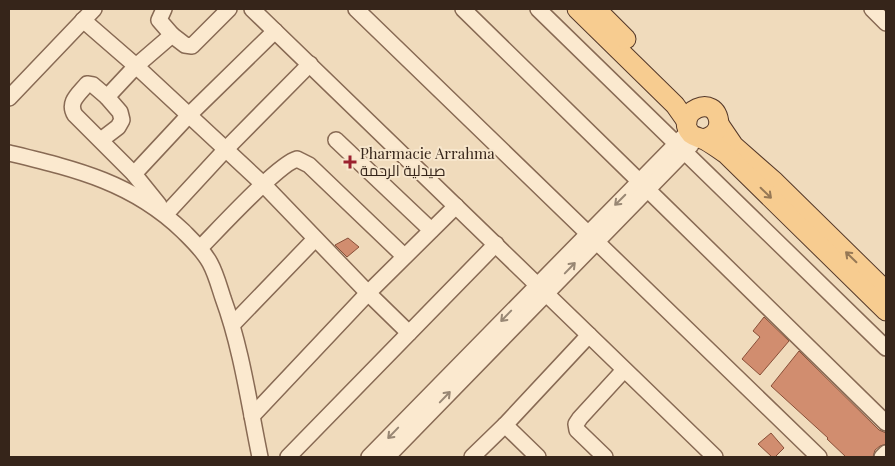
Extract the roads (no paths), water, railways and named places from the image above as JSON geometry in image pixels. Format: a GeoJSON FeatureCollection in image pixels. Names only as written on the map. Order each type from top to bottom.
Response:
{"type":"FeatureCollection","features":[{"type":"Feature","properties":{"kind":"main road"},"geometry":{"type":"LineString","coordinates":[[576,9],[675,105],[694,131],[726,154],[886,311]]}},
{"type":"Feature","properties":{"kind":"main road"},"geometry":{"type":"LineString","coordinates":[[596,9],[684,97],[700,107],[712,109],[718,116],[719,124],[716,133],[708,138],[694,131]]}},
{"type":"Feature","properties":{"kind":"main road"},"geometry":{"type":"LineString","coordinates":[[694,131],[691,112],[700,107]]}},
{"type":"Feature","properties":{"kind":"main road"},"geometry":{"type":"LineString","coordinates":[[719,124],[734,146],[775,182],[886,291]]}},
{"type":"Feature","properties":{"kind":"street"},"geometry":{"type":"LineString","coordinates":[[9,98],[94,9]]}},
{"type":"Feature","properties":{"kind":"street"},"geometry":{"type":"LineString","coordinates":[[164,9],[159,20],[185,46],[192,46],[229,9]]}},
{"type":"Feature","properties":{"kind":"street"},"geometry":{"type":"LineString","coordinates":[[252,9],[715,457]]}},
{"type":"Feature","properties":{"kind":"street"},"geometry":{"type":"LineString","coordinates":[[356,9],[819,457]]}},
{"type":"Feature","properties":{"kind":"street"},"geometry":{"type":"LineString","coordinates":[[463,9],[886,423]]}},
{"type":"Feature","properties":{"kind":"street"},"geometry":{"type":"LineString","coordinates":[[538,9],[886,348]]}},
{"type":"Feature","properties":{"kind":"street"},"geometry":{"type":"LineString","coordinates":[[872,9],[886,23]]}},
{"type":"Feature","properties":{"kind":"street"},"geometry":{"type":"LineString","coordinates":[[83,20],[136,66],[264,185],[368,293],[410,333]]}},
{"type":"Feature","properties":{"kind":"street"},"geometry":{"type":"LineString","coordinates":[[134,174],[189,115],[275,31]]}},
{"type":"Feature","properties":{"kind":"street"},"geometry":{"type":"LineString","coordinates":[[107,97],[136,66],[172,35]]}},
{"type":"Feature","properties":{"kind":"street"},"geometry":{"type":"LineString","coordinates":[[168,216],[226,149],[310,64]]}},
{"type":"Feature","properties":{"kind":"street"},"geometry":{"type":"LineString","coordinates":[[101,140],[118,127],[122,120],[120,112],[107,97],[93,85],[87,84],[72,103],[75,115],[134,174],[168,216],[200,248],[214,272],[232,324],[243,366],[260,457]]}},
{"type":"Feature","properties":{"kind":"street"},"geometry":{"type":"LineString","coordinates":[[369,457],[542,288],[680,148],[682,138],[694,131]]}},
{"type":"Feature","properties":{"kind":"street"},"geometry":{"type":"LineString","coordinates":[[336,140],[432,230]]}},
{"type":"Feature","properties":{"kind":"street"},"geometry":{"type":"LineString","coordinates":[[9,152],[79,170],[100,178],[146,201],[168,216]]}},
{"type":"Feature","properties":{"kind":"street"},"geometry":{"type":"LineString","coordinates":[[200,248],[264,185],[292,161],[297,160],[304,162],[404,256]]}},
{"type":"Feature","properties":{"kind":"street"},"geometry":{"type":"LineString","coordinates":[[252,416],[368,293],[456,206]]}},
{"type":"Feature","properties":{"kind":"street"},"geometry":{"type":"LineString","coordinates":[[232,324],[315,239]]}},
{"type":"Feature","properties":{"kind":"street"},"geometry":{"type":"LineString","coordinates":[[288,457],[496,244]]}},
{"type":"Feature","properties":{"kind":"street"},"geometry":{"type":"LineString","coordinates":[[387,457],[542,288]]}},
{"type":"Feature","properties":{"kind":"street"},"geometry":{"type":"LineString","coordinates":[[472,457],[589,335]]}},
{"type":"Feature","properties":{"kind":"street"},"geometry":{"type":"LineString","coordinates":[[605,457],[577,430],[576,424],[624,370]]}},
{"type":"Feature","properties":{"kind":"street"},"geometry":{"type":"LineString","coordinates":[[504,425],[538,457]]}},
{"type":"Feature","properties":{"kind":"street"},"geometry":{"type":"LineString","coordinates":[[882,457],[886,453]]}},
{"type":"Feature","properties":{"kind":"place","name":"Pharmacie Arrahma صيدلية الرحمة"},"geometry":{"type":"Point","coordinates":[350,162]}}]}
